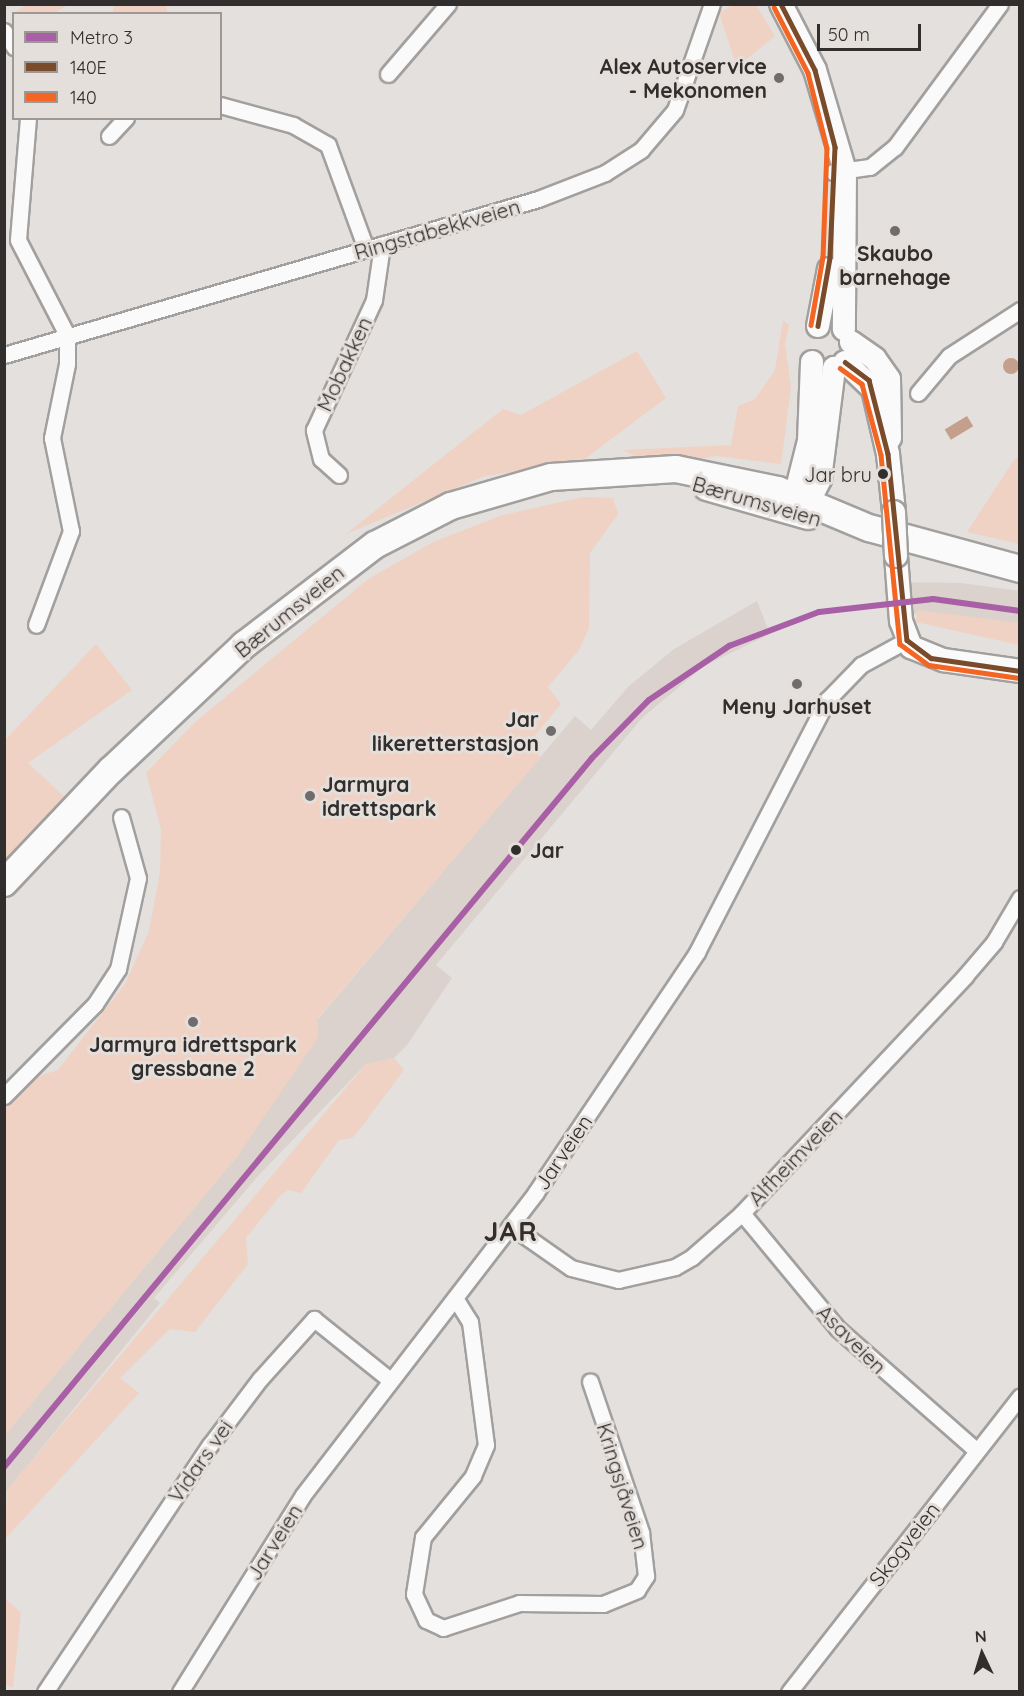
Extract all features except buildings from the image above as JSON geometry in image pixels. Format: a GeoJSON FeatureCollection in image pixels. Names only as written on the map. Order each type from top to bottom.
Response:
{"type":"FeatureCollection","features":[{"type":"Feature","properties":{"kind":"main road"},"geometry":{"type":"LineString","coordinates":[[781,4],[815,70],[839,171],[844,350],[820,479],[797,503]]}},
{"type":"Feature","properties":{"kind":"main road"},"geometry":{"type":"LineString","coordinates":[[797,503],[808,441],[812,362],[806,343],[818,326],[830,258],[839,171]]}},
{"type":"Feature","properties":{"kind":"main road"},"geometry":{"type":"LineString","coordinates":[[818,326],[844,350],[875,359],[889,378],[888,454],[900,616],[907,640],[931,658],[1020,670]]}},
{"type":"Feature","properties":{"kind":"main road"},"geometry":{"type":"LineString","coordinates":[[812,362],[844,350]]}},
{"type":"Feature","properties":{"kind":"main road","name":"Bærumsveien"},"geometry":{"type":"LineString","coordinates":[[4,883],[207,679],[375,545],[451,506],[518,484],[581,473],[646,471],[797,503],[869,528],[1020,569]]}},
{"type":"Feature","properties":{"kind":"street"},"geometry":{"type":"LineString","coordinates":[[388,74],[448,4]]}},
{"type":"Feature","properties":{"kind":"street","name":"Ringstabekkveien"},"geometry":{"type":"LineString","coordinates":[[4,354],[575,187],[641,150],[675,110],[712,4]]}},
{"type":"Feature","properties":{"kind":"street"},"geometry":{"type":"LineString","coordinates":[[839,171],[870,166],[895,147],[1000,4]]}},
{"type":"Feature","properties":{"kind":"street"},"geometry":{"type":"LineString","coordinates":[[4,30],[12,43]]}},
{"type":"Feature","properties":{"kind":"street"},"geometry":{"type":"LineString","coordinates":[[222,106],[293,125],[328,145],[366,249]]}},
{"type":"Feature","properties":{"kind":"street"},"geometry":{"type":"LineString","coordinates":[[28,120],[18,240],[67,335],[67,364],[52,438],[70,542],[36,625]]}},
{"type":"Feature","properties":{"kind":"street"},"geometry":{"type":"LineString","coordinates":[[109,136],[124,120]]}},
{"type":"Feature","properties":{"kind":"street","name":"Mobakken"},"geometry":{"type":"LineString","coordinates":[[339,475],[321,459],[314,430],[374,300],[382,245]]}},
{"type":"Feature","properties":{"kind":"street"},"geometry":{"type":"LineString","coordinates":[[918,393],[949,356],[1020,310]]}},
{"type":"Feature","properties":{"kind":"street","name":"Jarveien"},"geometry":{"type":"LineString","coordinates":[[180,1692],[303,1495],[389,1378],[511,1226],[697,952],[827,700],[861,665],[907,640]]}},
{"type":"Feature","properties":{"kind":"street"},"geometry":{"type":"LineString","coordinates":[[4,1096],[87,1012],[118,969],[138,878],[120,817]]}},
{"type":"Feature","properties":{"kind":"street","name":"Alfheimveien"},"geometry":{"type":"LineString","coordinates":[[511,1226],[571,1268],[618,1280],[675,1267],[742,1213],[965,976],[994,942],[1020,898]]}},
{"type":"Feature","properties":{"kind":"street","name":"Asaveien"},"geometry":{"type":"LineString","coordinates":[[742,1213],[837,1328],[976,1450]]}},
{"type":"Feature","properties":{"kind":"street","name":"Kringsjåveien"},"geometry":{"type":"LineString","coordinates":[[455,1298],[466,1309],[470,1323],[486,1445],[473,1476],[423,1537],[414,1594],[426,1620],[442,1628],[519,1603],[603,1604],[637,1590],[646,1576],[641,1532],[590,1381]]}},
{"type":"Feature","properties":{"kind":"street","name":"Vidars vei"},"geometry":{"type":"LineString","coordinates":[[45,1692],[210,1445],[260,1378],[314,1319],[389,1378]]}},
{"type":"Feature","properties":{"kind":"street","name":"Skogveien"},"geometry":{"type":"LineString","coordinates":[[789,1692],[1020,1396]]}},
{"type":"Feature","properties":{"kind":"shaded area"},"geometry":{"type":"Polygon","coordinates":[[[26,4],[68,5],[56,12],[16,12],[26,4]]]}},
{"type":"Feature","properties":{"kind":"shaded area"},"geometry":{"type":"Polygon","coordinates":[[[734,4],[756,5],[775,36],[737,67],[719,13],[734,4]]]}},
{"type":"Feature","properties":{"kind":"shaded area"},"geometry":{"type":"Polygon","coordinates":[[[113,5],[167,5],[167,12],[113,12],[113,5]]]}},
{"type":"Feature","properties":{"kind":"shaded area"},"geometry":{"type":"Polygon","coordinates":[[[783,320],[789,325],[785,344],[791,387],[781,464],[716,456],[683,462],[639,458],[623,450],[731,445],[738,406],[755,399],[775,370],[783,320]]]}},
{"type":"Feature","properties":{"kind":"shaded area"},"geometry":{"type":"Polygon","coordinates":[[[637,351],[666,398],[582,461],[485,476],[346,534],[503,409],[521,415],[637,351]]]}},
{"type":"Feature","properties":{"kind":"shaded area"},"geometry":{"type":"Polygon","coordinates":[[[1011,358],[1019,366],[1011,374],[1003,366],[1011,358]]]}},
{"type":"Feature","properties":{"kind":"shaded area"},"geometry":{"type":"Polygon","coordinates":[[[967,416],[973,426],[951,440],[945,429],[967,416]]]}},
{"type":"Feature","properties":{"kind":"shaded area"},"geometry":{"type":"Polygon","coordinates":[[[1019,456],[1019,544],[967,532],[1014,460],[1019,456]]]}},
{"type":"Feature","properties":{"kind":"shaded area"},"geometry":{"type":"Polygon","coordinates":[[[583,497],[613,498],[618,514],[590,553],[589,628],[579,650],[548,687],[561,704],[527,745],[541,757],[318,1018],[318,1037],[239,1154],[5,1435],[5,1081],[11,1085],[58,1070],[125,984],[149,931],[160,872],[161,829],[146,773],[194,723],[367,580],[433,542],[503,515],[583,497]]]}},
{"type":"Feature","properties":{"kind":"shaded area"},"geometry":{"type":"Polygon","coordinates":[[[884,582],[961,583],[1019,591],[1019,623],[886,611],[884,582]]]}},
{"type":"Feature","properties":{"kind":"shaded area"},"geometry":{"type":"Polygon","coordinates":[[[757,601],[770,634],[704,666],[641,719],[436,965],[452,978],[407,1045],[394,1058],[366,1064],[257,1177],[154,1298],[160,1303],[5,1493],[5,1435],[239,1154],[318,1032],[318,1019],[575,716],[591,730],[628,687],[674,649],[757,601]]]}},
{"type":"Feature","properties":{"kind":"shaded area"},"geometry":{"type":"Polygon","coordinates":[[[917,610],[1019,623],[1019,645],[916,622],[917,610]]]}},
{"type":"Feature","properties":{"kind":"shaded area"},"geometry":{"type":"Polygon","coordinates":[[[96,644],[132,690],[28,763],[68,800],[5,871],[4,741],[96,644]]]}},
{"type":"Feature","properties":{"kind":"shaded area"},"geometry":{"type":"Polygon","coordinates":[[[394,1058],[404,1070],[360,1129],[352,1138],[339,1140],[301,1193],[288,1190],[280,1196],[246,1238],[248,1264],[195,1332],[170,1329],[120,1378],[139,1393],[5,1539],[7,1490],[366,1064],[394,1058]]]}},
{"type":"Feature","properties":{"kind":"shaded area"},"geometry":{"type":"Polygon","coordinates":[[[5,1598],[21,1613],[13,1688],[5,1684],[5,1598]]]}},
{"type":"Feature","properties":{"kind":"metro line","name":"3"},"geometry":{"type":"LineString","coordinates":[[4,1467],[592,758],[649,700],[729,646],[819,612],[933,599],[1020,611]]}},
{"type":"Feature","properties":{"kind":"transit line","name":"140E"},"geometry":{"type":"LineString","coordinates":[[781,4],[815,70],[835,147],[830,258],[818,326]]}},
{"type":"Feature","properties":{"kind":"transit line","name":"140"},"geometry":{"type":"LineString","coordinates":[[774,7],[808,73],[827,148],[823,257],[811,325]]}},
{"type":"Feature","properties":{"kind":"transit line","name":"140E"},"geometry":{"type":"LineString","coordinates":[[845,362],[869,380],[888,454],[907,640],[931,658],[1020,671]]}},
{"type":"Feature","properties":{"kind":"transit line","name":"140"},"geometry":{"type":"LineString","coordinates":[[840,368],[862,384],[881,455],[900,644],[929,665],[1019,678]]}},
{"type":"Feature","properties":{"kind":"place","name":"Alex Autoservice - Mekonomen"},"geometry":{"type":"Point","coordinates":[779,78]}},
{"type":"Feature","properties":{"kind":"place","name":"Skaubo barnehage"},"geometry":{"type":"Point","coordinates":[895,231]}},
{"type":"Feature","properties":{"kind":"place","name":"Jar bru"},"geometry":{"type":"Point","coordinates":[883,474]}},
{"type":"Feature","properties":{"kind":"place","name":"Meny Jarhuset"},"geometry":{"type":"Point","coordinates":[797,684]}},
{"type":"Feature","properties":{"kind":"place","name":"Jar likeretterstasjon"},"geometry":{"type":"Point","coordinates":[551,731]}},
{"type":"Feature","properties":{"kind":"place","name":"Jarmyra idrettspark"},"geometry":{"type":"Point","coordinates":[310,796]}},
{"type":"Feature","properties":{"kind":"place","name":"Jar"},"geometry":{"type":"Point","coordinates":[516,850]}},
{"type":"Feature","properties":{"kind":"place","name":"Jarmyra idrettspark gressbane 2"},"geometry":{"type":"Point","coordinates":[193,1022]}},
{"type":"Feature","properties":{"kind":"district","name":"JAR"},"geometry":{"type":"Point","coordinates":[511,1232]}}]}
